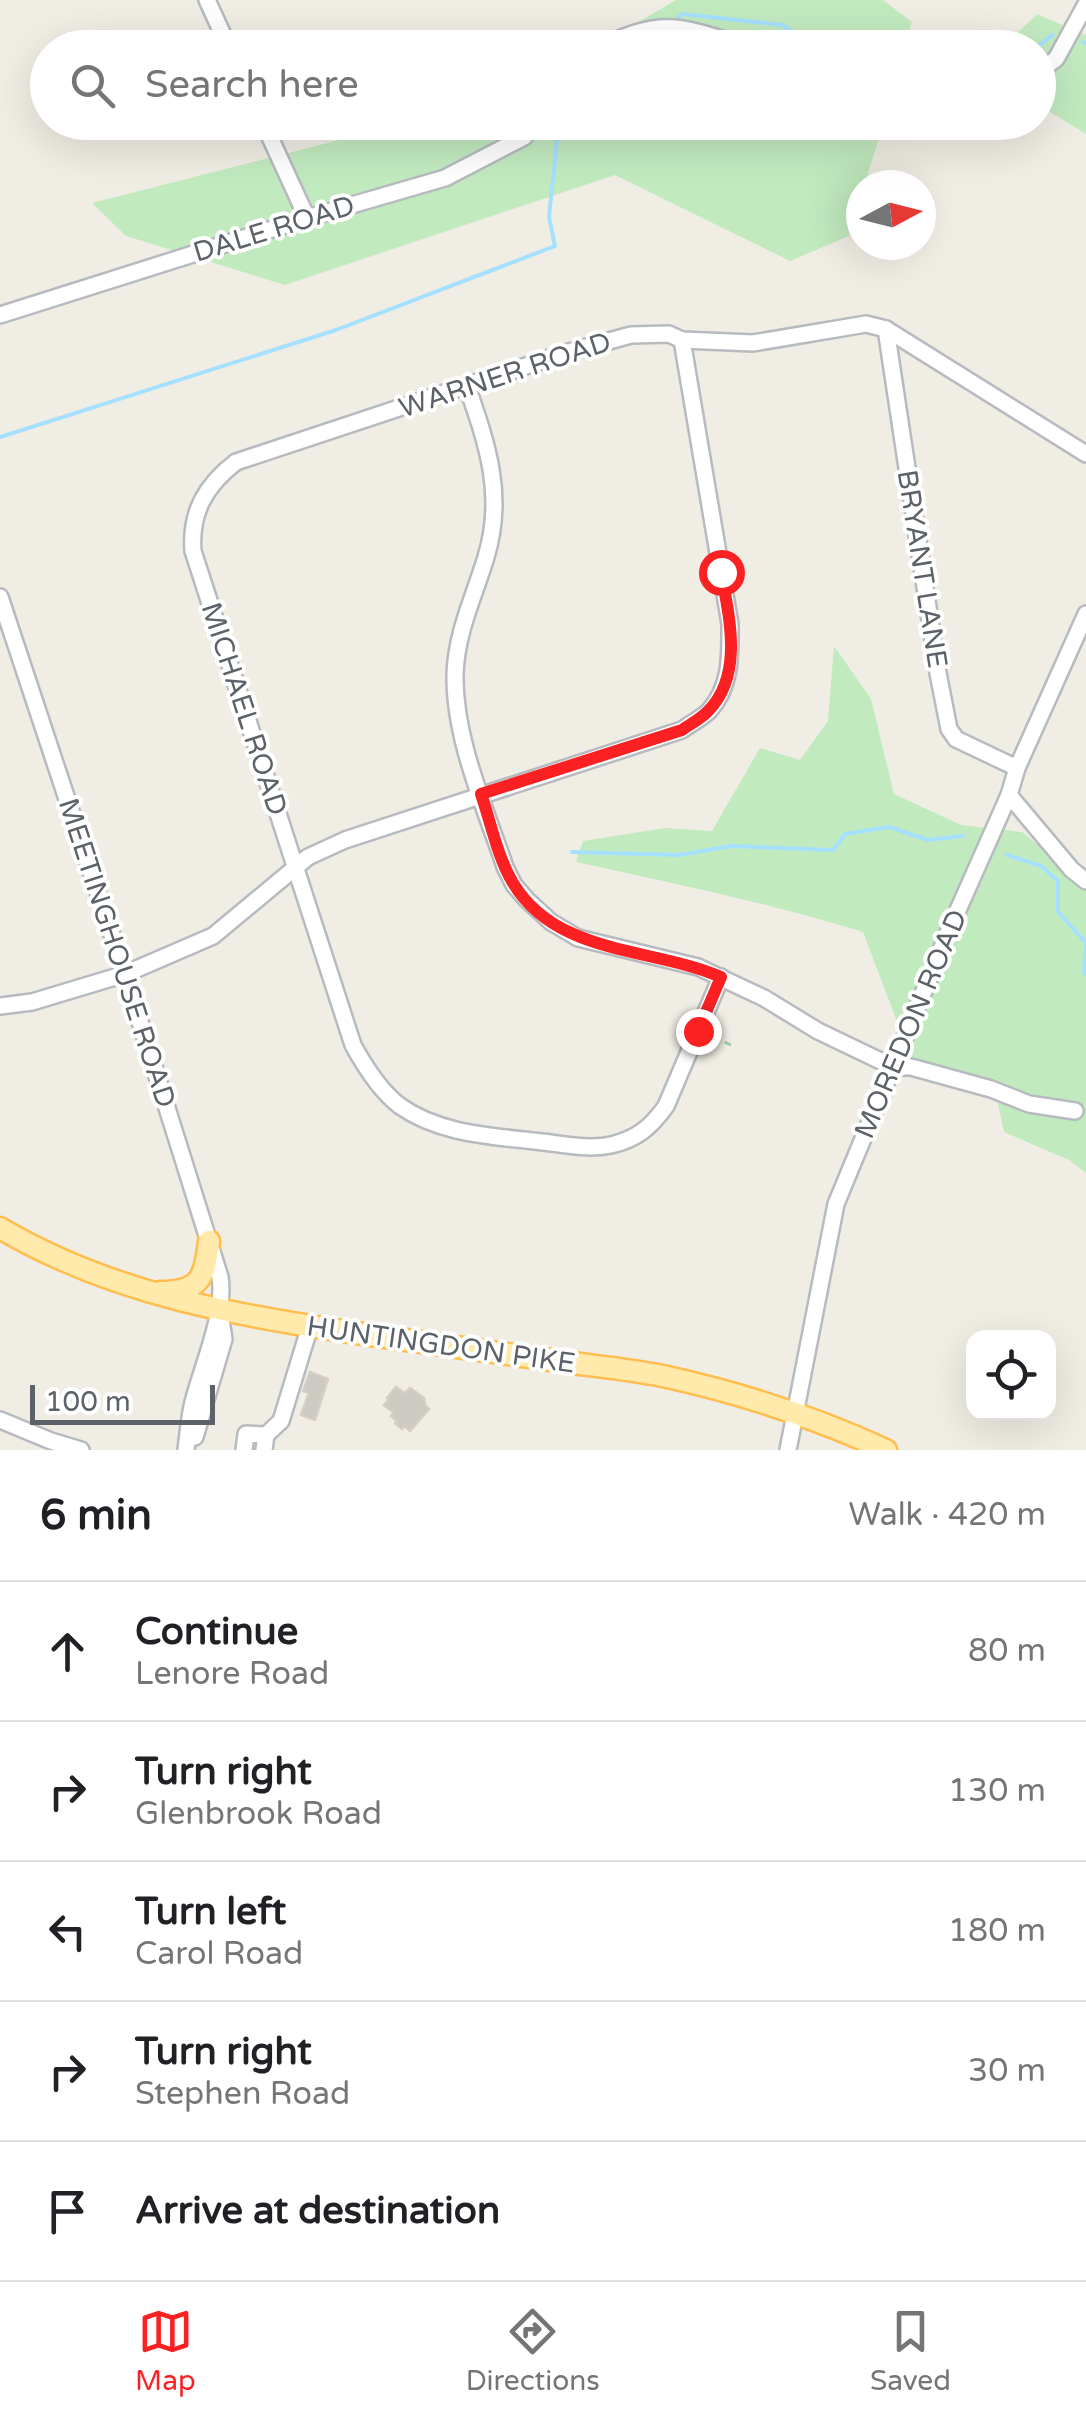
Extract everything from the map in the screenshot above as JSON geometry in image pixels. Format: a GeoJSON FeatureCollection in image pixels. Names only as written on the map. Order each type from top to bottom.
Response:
{"type":"FeatureCollection","features":[{"type":"Feature","properties":{"kind":"main road","name":"HUNTINGDON PIKE"},"geometry":{"type":"LineString","coordinates":[[0,1228],[99,1276],[219,1310],[661,1376],[797,1413],[886,1450]]}},
{"type":"Feature","properties":{"kind":"main road"},"geometry":{"type":"LineString","coordinates":[[149,1292],[179,1290],[196,1283],[204,1275],[209,1241]]}},
{"type":"Feature","properties":{"kind":"street"},"geometry":{"type":"LineString","coordinates":[[207,0],[220,30]]}},
{"type":"Feature","properties":{"kind":"street"},"geometry":{"type":"LineString","coordinates":[[1056,58],[1086,4]]}},
{"type":"Feature","properties":{"kind":"street"},"geometry":{"type":"LineString","coordinates":[[642,30],[691,30]]}},
{"type":"Feature","properties":{"kind":"street"},"geometry":{"type":"LineString","coordinates":[[271,140],[307,218]]}},
{"type":"Feature","properties":{"kind":"street","name":"DALE ROAD"},"geometry":{"type":"LineString","coordinates":[[0,315],[445,178],[518,140]]}},
{"type":"Feature","properties":{"kind":"street","name":"WARNER ROAD"},"geometry":{"type":"LineString","coordinates":[[193,551],[194,517],[217,477],[236,462],[564,353],[631,335],[668,334],[682,340],[753,343],[866,324],[886,329]]}},
{"type":"Feature","properties":{"kind":"street"},"geometry":{"type":"LineString","coordinates":[[886,329],[1086,454]]}},
{"type":"Feature","properties":{"kind":"street","name":"BRYANT LANE"},"geometry":{"type":"LineString","coordinates":[[886,329],[949,728],[956,739],[1017,768]]}},
{"type":"Feature","properties":{"kind":"street"},"geometry":{"type":"LineString","coordinates":[[0,1006],[32,1002],[125,974],[213,936],[308,857],[346,840],[682,730],[708,712],[722,692],[730,666],[730,624],[682,340]]}},
{"type":"Feature","properties":{"kind":"street"},"geometry":{"type":"LineString","coordinates":[[467,386],[489,450],[494,493],[490,542],[458,639],[456,705],[461,733],[505,867],[526,900],[551,922],[578,938],[698,967],[893,1067],[911,1067],[1029,1104],[1075,1112]]}},
{"type":"Feature","properties":{"kind":"street","name":"MICHAEL ROAD"},"geometry":{"type":"LineString","coordinates":[[193,551],[353,1045],[368,1072],[399,1106],[434,1124],[472,1133],[594,1148],[632,1138],[652,1124],[666,1106],[721,977]]}},
{"type":"Feature","properties":{"kind":"street","name":"MEETINGHOUSE ROAD"},"geometry":{"type":"LineString","coordinates":[[0,597],[125,974],[223,1292],[219,1310],[224,1340],[188,1450]]}},
{"type":"Feature","properties":{"kind":"street","name":"MOREDON ROAD"},"geometry":{"type":"LineString","coordinates":[[788,1450],[836,1204],[1017,768],[1086,614]]}},
{"type":"Feature","properties":{"kind":"street"},"geometry":{"type":"LineString","coordinates":[[1008,796],[1072,870],[1086,880]]}},
{"type":"Feature","properties":{"kind":"street"},"geometry":{"type":"LineString","coordinates":[[244,1450],[246,1434],[265,1442],[281,1421],[310,1326]]}},
{"type":"Feature","properties":{"kind":"street"},"geometry":{"type":"LineString","coordinates":[[0,1420],[81,1450]]}},
{"type":"Feature","properties":{"kind":"path"},"geometry":{"type":"LineString","coordinates":[[705,1034],[731,1045]]}},
{"type":"Feature","properties":{"kind":"green space"},"geometry":{"type":"Polygon","coordinates":[[[676,0],[883,0],[912,22],[909,30],[625,30],[676,0]]]}},
{"type":"Feature","properties":{"kind":"green space"},"geometry":{"type":"Polygon","coordinates":[[[1037,14],[1086,35],[1086,134],[1056,115],[1056,30],[1021,30],[1037,14]]]}},
{"type":"Feature","properties":{"kind":"green space"},"geometry":{"type":"Polygon","coordinates":[[[339,140],[879,140],[869,170],[846,170],[846,237],[790,261],[615,175],[285,285],[126,236],[92,203],[339,140]]]}},
{"type":"Feature","properties":{"kind":"green space"},"geometry":{"type":"Polygon","coordinates":[[[834,646],[871,699],[894,794],[961,825],[1022,832],[1086,884],[1086,1173],[1069,1160],[1004,1132],[994,1085],[906,1060],[895,1016],[863,932],[576,862],[583,841],[665,828],[712,831],[760,748],[800,760],[828,721],[834,646]]]}},
{"type":"Feature","properties":{"kind":"building"},"geometry":{"type":"Polygon","coordinates":[[[310,1372],[328,1379],[315,1420],[301,1415],[309,1393],[303,1391],[310,1372]]]}},
{"type":"Feature","properties":{"kind":"building"},"geometry":{"type":"Polygon","coordinates":[[[396,1387],[405,1393],[410,1388],[424,1398],[429,1409],[410,1431],[395,1423],[391,1416],[394,1413],[384,1405],[396,1387]]]}},
{"type":"Feature","properties":{"kind":"waterway"},"geometry":{"type":"LineString","coordinates":[[675,21],[682,14],[782,25],[790,30]]}},
{"type":"Feature","properties":{"kind":"waterway"},"geometry":{"type":"LineString","coordinates":[[0,437],[336,330],[555,246],[549,217],[557,140]]}},
{"type":"Feature","properties":{"kind":"waterway"},"geometry":{"type":"LineString","coordinates":[[572,852],[680,855],[731,846],[833,850],[845,834],[889,827],[928,840],[963,836]]}},
{"type":"Feature","properties":{"kind":"waterway"},"geometry":{"type":"LineString","coordinates":[[1007,855],[1041,866],[1058,881],[1058,912],[1086,943],[1086,974]]}},
{"type":"Feature","properties":{"kind":"route"},"geometry":{"type":"LineString","coordinates":[[698,1031],[721,977],[698,967],[578,938],[551,922],[514,885],[481,794],[682,730],[708,712],[722,692],[730,666],[730,624],[721,572]]}}]}
